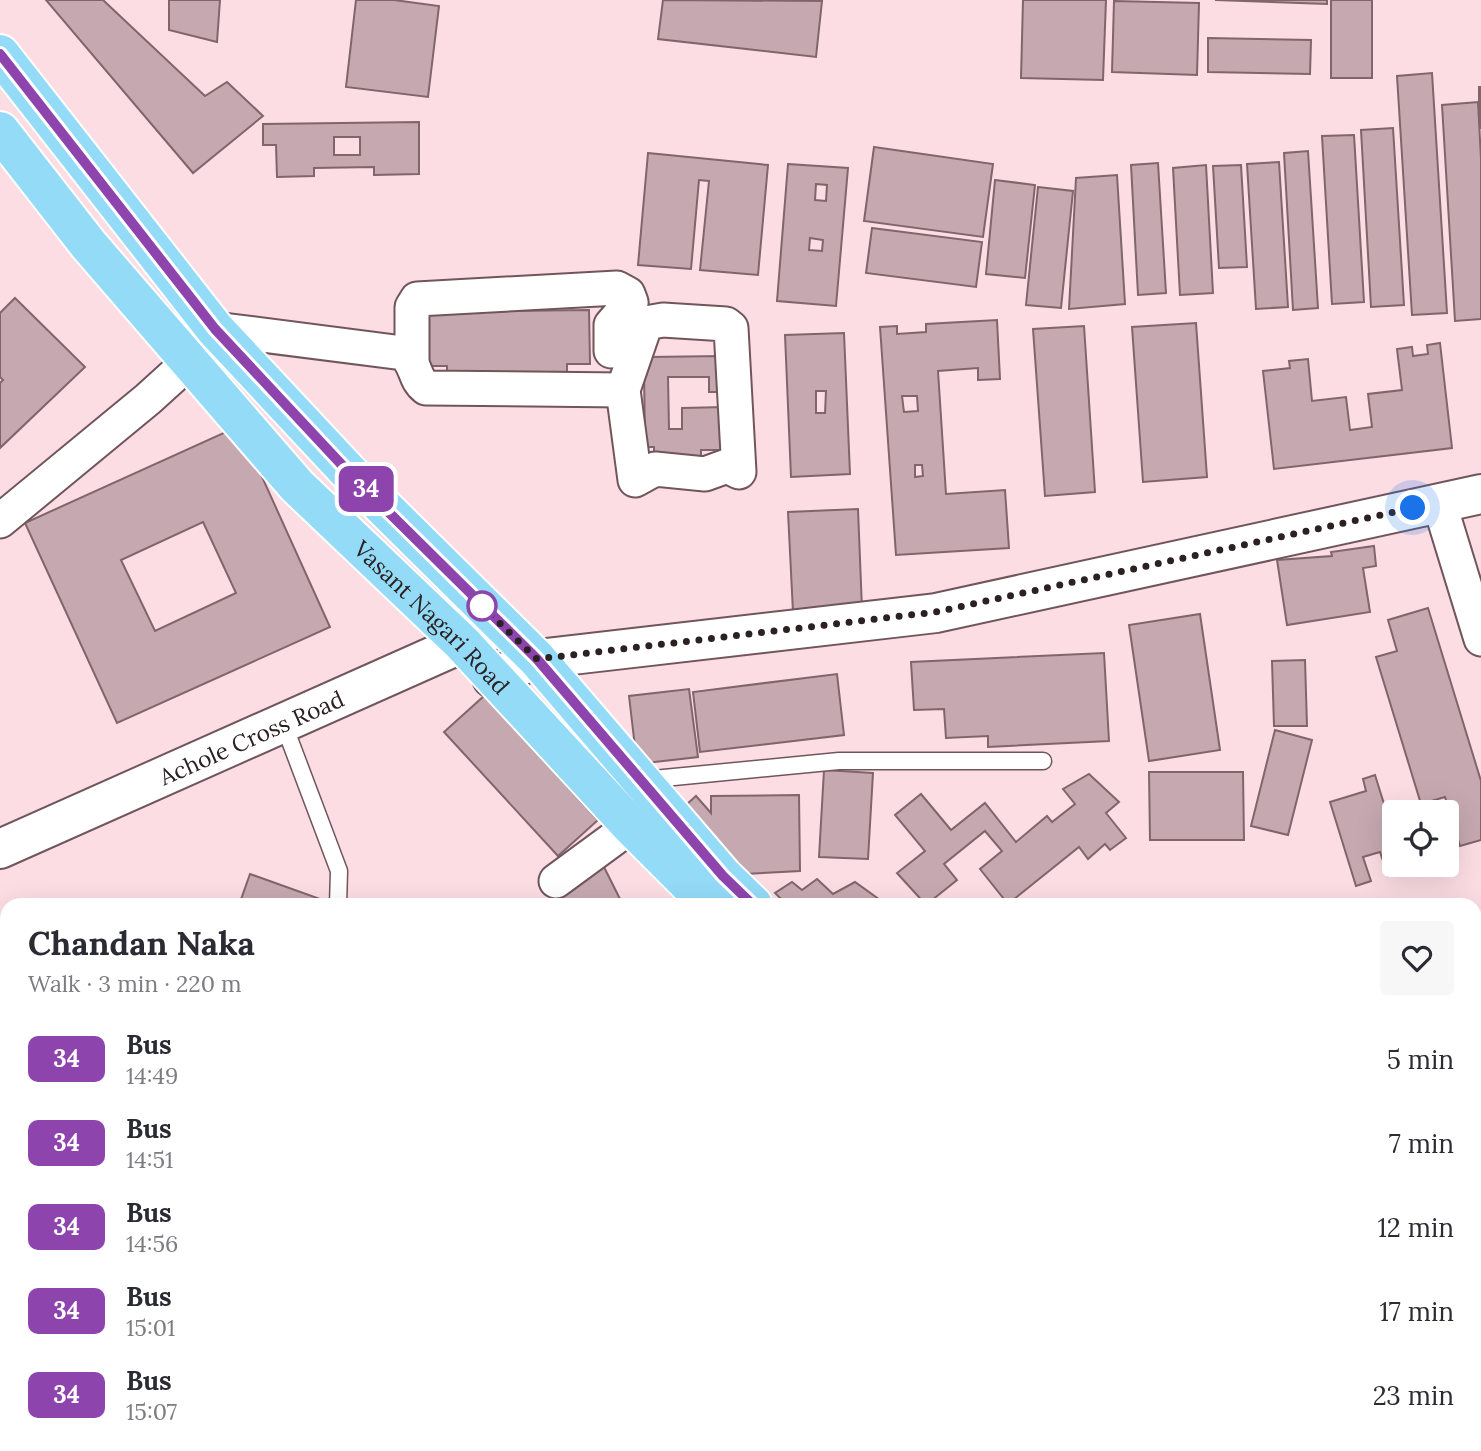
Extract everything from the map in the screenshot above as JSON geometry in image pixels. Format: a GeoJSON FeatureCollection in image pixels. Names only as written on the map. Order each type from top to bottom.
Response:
{"type":"FeatureCollection","features":[{"type":"Feature","properties":{"kind":"main road","name":"Vasant Nagari Road"},"geometry":{"type":"LineString","coordinates":[[0,54],[215,329],[355,479],[537,659],[723,876],[746,898]]}},
{"type":"Feature","properties":{"kind":"main road","name":"Vasant Nagari Road"},"geometry":{"type":"LineString","coordinates":[[0,131],[88,244],[191,360],[297,486],[462,643],[631,826],[703,898]]}},
{"type":"Feature","properties":{"kind":"street"},"geometry":{"type":"LineString","coordinates":[[611,351],[611,325],[631,302],[628,293],[617,288],[418,299],[412,307],[412,359],[418,382],[426,388],[623,390]]}},
{"type":"Feature","properties":{"kind":"street"},"geometry":{"type":"LineString","coordinates":[[663,320],[726,324],[732,333],[739,472],[727,466],[705,474],[656,468],[635,480],[623,390],[646,323],[663,320]]}},
{"type":"Feature","properties":{"kind":"street"},"geometry":{"type":"LineString","coordinates":[[215,329],[403,352],[412,359]]}},
{"type":"Feature","properties":{"kind":"street"},"geometry":{"type":"LineString","coordinates":[[0,522],[191,360]]}},
{"type":"Feature","properties":{"kind":"street"},"geometry":{"type":"LineString","coordinates":[[492,678],[537,659],[936,612],[1481,494]]}},
{"type":"Feature","properties":{"kind":"street"},"geometry":{"type":"LineString","coordinates":[[1439,502],[1481,639]]}},
{"type":"Feature","properties":{"kind":"street","name":"Achole Cross Road"},"geometry":{"type":"LineString","coordinates":[[0,849],[284,725],[501,626]]}},
{"type":"Feature","properties":{"kind":"street"},"geometry":{"type":"LineString","coordinates":[[556,881],[631,826]]}},
{"type":"Feature","properties":{"kind":"lane"},"geometry":{"type":"LineString","coordinates":[[284,725],[339,871],[338,898]]}},
{"type":"Feature","properties":{"kind":"lane"},"geometry":{"type":"LineString","coordinates":[[600,792],[640,780],[839,761],[1043,761]]}},
{"type":"Feature","properties":{"kind":"building"},"geometry":{"type":"Polygon","coordinates":[[[46,0],[103,0],[205,96],[227,82],[263,116],[193,173],[46,0]]]}},
{"type":"Feature","properties":{"kind":"building"},"geometry":{"type":"Polygon","coordinates":[[[169,0],[220,0],[217,42],[169,30],[169,0]]]}},
{"type":"Feature","properties":{"kind":"building"},"geometry":{"type":"Polygon","coordinates":[[[356,0],[394,0],[439,6],[428,97],[346,87],[356,0]]]}},
{"type":"Feature","properties":{"kind":"building"},"geometry":{"type":"Polygon","coordinates":[[[663,0],[822,1],[816,57],[658,39],[663,0]]]}},
{"type":"Feature","properties":{"kind":"building"},"geometry":{"type":"Polygon","coordinates":[[[1023,0],[1106,0],[1103,80],[1021,78],[1023,0]]]}},
{"type":"Feature","properties":{"kind":"building"},"geometry":{"type":"Polygon","coordinates":[[[1215,0],[1327,0],[1327,4],[1215,0]]]}},
{"type":"Feature","properties":{"kind":"building"},"geometry":{"type":"Polygon","coordinates":[[[1331,0],[1372,0],[1372,78],[1331,78],[1331,0]]]}},
{"type":"Feature","properties":{"kind":"building"},"geometry":{"type":"Polygon","coordinates":[[[1114,1],[1199,3],[1197,75],[1112,72],[1114,1]]]}},
{"type":"Feature","properties":{"kind":"building"},"geometry":{"type":"Polygon","coordinates":[[[1208,38],[1311,40],[1310,74],[1208,72],[1208,38]]]}},
{"type":"Feature","properties":{"kind":"building"},"geometry":{"type":"Polygon","coordinates":[[[1432,73],[1447,313],[1412,315],[1397,76],[1432,73]]]}},
{"type":"Feature","properties":{"kind":"building"},"geometry":{"type":"Polygon","coordinates":[[[1481,87],[1481,128],[1479,128],[1481,87]]]}},
{"type":"Feature","properties":{"kind":"building"},"geometry":{"type":"Polygon","coordinates":[[[1478,102],[1481,159],[1481,319],[1455,321],[1442,105],[1478,102]]]}},
{"type":"Feature","properties":{"kind":"building"},"geometry":{"type":"Polygon","coordinates":[[[419,122],[419,174],[374,175],[374,167],[314,168],[314,176],[277,177],[276,145],[263,145],[263,124],[419,122]],[[334,137],[334,155],[360,155],[360,137],[334,137]]]}},
{"type":"Feature","properties":{"kind":"building"},"geometry":{"type":"Polygon","coordinates":[[[1393,128],[1404,305],[1371,307],[1361,130],[1393,128]]]}},
{"type":"Feature","properties":{"kind":"building"},"geometry":{"type":"Polygon","coordinates":[[[1354,135],[1364,302],[1332,304],[1322,136],[1354,135]]]}},
{"type":"Feature","properties":{"kind":"building"},"geometry":{"type":"Polygon","coordinates":[[[874,147],[993,164],[983,237],[864,221],[874,147]]]}},
{"type":"Feature","properties":{"kind":"building"},"geometry":{"type":"Polygon","coordinates":[[[1308,151],[1318,308],[1293,310],[1284,153],[1308,151]]]}},
{"type":"Feature","properties":{"kind":"building"},"geometry":{"type":"Polygon","coordinates":[[[648,153],[768,165],[758,275],[700,270],[709,181],[699,180],[691,269],[638,265],[648,153]]]}},
{"type":"Feature","properties":{"kind":"building"},"geometry":{"type":"Polygon","coordinates":[[[1279,162],[1288,307],[1256,309],[1247,164],[1279,162]]]}},
{"type":"Feature","properties":{"kind":"building"},"geometry":{"type":"Polygon","coordinates":[[[1158,163],[1166,293],[1138,295],[1131,165],[1158,163]]]}},
{"type":"Feature","properties":{"kind":"building"},"geometry":{"type":"Polygon","coordinates":[[[788,164],[848,168],[836,306],[777,301],[788,164]],[[816,184],[815,200],[826,201],[827,185],[816,184]],[[810,238],[809,250],[822,251],[823,240],[810,238]]]}},
{"type":"Feature","properties":{"kind":"building"},"geometry":{"type":"Polygon","coordinates":[[[1206,165],[1213,293],[1180,295],[1173,168],[1206,165]]]}},
{"type":"Feature","properties":{"kind":"building"},"geometry":{"type":"Polygon","coordinates":[[[1241,165],[1247,267],[1219,268],[1213,166],[1241,165]]]}},
{"type":"Feature","properties":{"kind":"building"},"geometry":{"type":"Polygon","coordinates":[[[1117,175],[1125,304],[1069,309],[1076,178],[1117,175]]]}},
{"type":"Feature","properties":{"kind":"building"},"geometry":{"type":"Polygon","coordinates":[[[995,180],[1035,185],[1025,278],[986,274],[995,180]]]}},
{"type":"Feature","properties":{"kind":"building"},"geometry":{"type":"Polygon","coordinates":[[[1038,187],[1073,191],[1061,308],[1026,305],[1038,187]]]}},
{"type":"Feature","properties":{"kind":"building"},"geometry":{"type":"Polygon","coordinates":[[[872,228],[982,242],[976,287],[866,273],[872,228]]]}},
{"type":"Feature","properties":{"kind":"building"},"geometry":{"type":"Polygon","coordinates":[[[15,298],[85,367],[0,448],[0,383],[3,380],[0,377],[0,313],[15,298]]]}},
{"type":"Feature","properties":{"kind":"building"},"geometry":{"type":"Polygon","coordinates":[[[589,310],[590,364],[567,364],[567,376],[447,378],[447,366],[422,366],[421,312],[589,310]]]}},
{"type":"Feature","properties":{"kind":"building"},"geometry":{"type":"Polygon","coordinates":[[[997,320],[1000,379],[978,380],[978,368],[938,371],[946,494],[1005,490],[1009,548],[896,555],[880,327],[897,326],[897,334],[926,332],[926,324],[997,320]],[[902,396],[904,412],[918,411],[917,396],[902,396]],[[915,465],[915,477],[923,476],[922,465],[915,465]]]}},
{"type":"Feature","properties":{"kind":"building"},"geometry":{"type":"Polygon","coordinates":[[[1196,323],[1207,477],[1143,482],[1132,327],[1196,323]]]}},
{"type":"Feature","properties":{"kind":"building"},"geometry":{"type":"Polygon","coordinates":[[[1084,326],[1095,492],[1045,496],[1033,329],[1084,326]]]}},
{"type":"Feature","properties":{"kind":"building"},"geometry":{"type":"Polygon","coordinates":[[[844,333],[850,474],[791,477],[785,335],[844,333]],[[816,391],[816,413],[825,413],[826,391],[816,391]]]}},
{"type":"Feature","properties":{"kind":"building"},"geometry":{"type":"Polygon","coordinates":[[[1440,343],[1452,448],[1274,469],[1263,371],[1290,368],[1289,361],[1308,359],[1312,401],[1346,397],[1350,430],[1372,427],[1368,394],[1402,390],[1397,349],[1412,347],[1413,356],[1428,354],[1427,345],[1440,343]]]}},
{"type":"Feature","properties":{"kind":"building"},"geometry":{"type":"Polygon","coordinates":[[[722,356],[722,392],[709,392],[709,377],[668,377],[669,429],[682,429],[682,408],[725,407],[725,450],[701,450],[701,457],[654,458],[654,447],[645,447],[644,368],[649,368],[649,357],[722,356]]]}},
{"type":"Feature","properties":{"kind":"building"},"geometry":{"type":"Polygon","coordinates":[[[239,426],[330,627],[117,723],[25,523],[239,426]],[[203,522],[121,560],[155,631],[236,593],[203,522]]]}},
{"type":"Feature","properties":{"kind":"building"},"geometry":{"type":"Polygon","coordinates":[[[858,509],[862,609],[793,612],[788,512],[858,509]]]}},
{"type":"Feature","properties":{"kind":"building"},"geometry":{"type":"Polygon","coordinates":[[[1374,546],[1376,566],[1363,568],[1370,612],[1287,625],[1277,560],[1332,556],[1331,552],[1374,546]]]}},
{"type":"Feature","properties":{"kind":"building"},"geometry":{"type":"Polygon","coordinates":[[[1428,608],[1481,781],[1481,840],[1460,846],[1459,800],[1446,800],[1445,797],[1420,800],[1376,657],[1397,651],[1388,620],[1428,608]]]}},
{"type":"Feature","properties":{"kind":"building"},"geometry":{"type":"Polygon","coordinates":[[[1200,614],[1220,750],[1149,761],[1129,625],[1200,614]]]}},
{"type":"Feature","properties":{"kind":"building"},"geometry":{"type":"Polygon","coordinates":[[[1104,653],[1109,741],[988,747],[988,736],[946,738],[944,709],[914,710],[911,662],[1104,653]]]}},
{"type":"Feature","properties":{"kind":"building"},"geometry":{"type":"Polygon","coordinates":[[[1305,660],[1307,726],[1274,726],[1272,661],[1305,660]]]}},
{"type":"Feature","properties":{"kind":"building"},"geometry":{"type":"Polygon","coordinates":[[[837,674],[844,735],[700,752],[693,692],[837,674]]]}},
{"type":"Feature","properties":{"kind":"building"},"geometry":{"type":"Polygon","coordinates":[[[689,689],[698,757],[637,764],[629,696],[689,689]]]}},
{"type":"Feature","properties":{"kind":"building"},"geometry":{"type":"Polygon","coordinates":[[[484,696],[598,820],[558,856],[444,732],[484,696]]]}},
{"type":"Feature","properties":{"kind":"building"},"geometry":{"type":"Polygon","coordinates":[[[1275,730],[1312,740],[1288,835],[1251,826],[1275,730]]]}},
{"type":"Feature","properties":{"kind":"building"},"geometry":{"type":"Polygon","coordinates":[[[824,770],[873,773],[868,859],[819,857],[824,770]]]}},
{"type":"Feature","properties":{"kind":"building"},"geometry":{"type":"Polygon","coordinates":[[[1149,772],[1243,772],[1244,840],[1150,840],[1149,772]]]}},
{"type":"Feature","properties":{"kind":"building"},"geometry":{"type":"Polygon","coordinates":[[[1089,774],[1119,802],[1106,813],[1126,838],[1110,850],[1105,844],[1088,859],[1079,847],[1015,898],[1003,898],[980,869],[1002,851],[985,831],[944,864],[957,880],[935,898],[920,898],[897,873],[925,851],[895,815],[921,794],[951,830],[985,803],[1016,842],[1047,816],[1052,822],[1075,804],[1063,789],[1089,774]]]}},
{"type":"Feature","properties":{"kind":"building"},"geometry":{"type":"Polygon","coordinates":[[[1375,775],[1383,800],[1382,858],[1380,852],[1363,857],[1371,881],[1356,886],[1330,802],[1366,791],[1363,779],[1375,775]]]}},
{"type":"Feature","properties":{"kind":"building"},"geometry":{"type":"Polygon","coordinates":[[[799,795],[800,871],[744,874],[676,814],[696,796],[711,813],[711,796],[799,795]]]}},
{"type":"Feature","properties":{"kind":"building"},"geometry":{"type":"Polygon","coordinates":[[[604,867],[620,898],[558,898],[604,867]]]}},
{"type":"Feature","properties":{"kind":"building"},"geometry":{"type":"Polygon","coordinates":[[[250,874],[317,898],[241,898],[250,874]]]}},
{"type":"Feature","properties":{"kind":"building"},"geometry":{"type":"Polygon","coordinates":[[[817,879],[833,894],[855,882],[877,898],[780,898],[775,893],[792,882],[802,890],[817,879]]]}},
{"type":"Feature","properties":{"kind":"bus line","name":"34"},"geometry":{"type":"LineString","coordinates":[[0,54],[215,329],[355,479],[537,659],[723,876],[746,898]]}},
{"type":"Feature","properties":{"kind":"route"},"geometry":{"type":"LineString","coordinates":[[482,606],[537,659],[936,612],[1413,508]]}}]}
